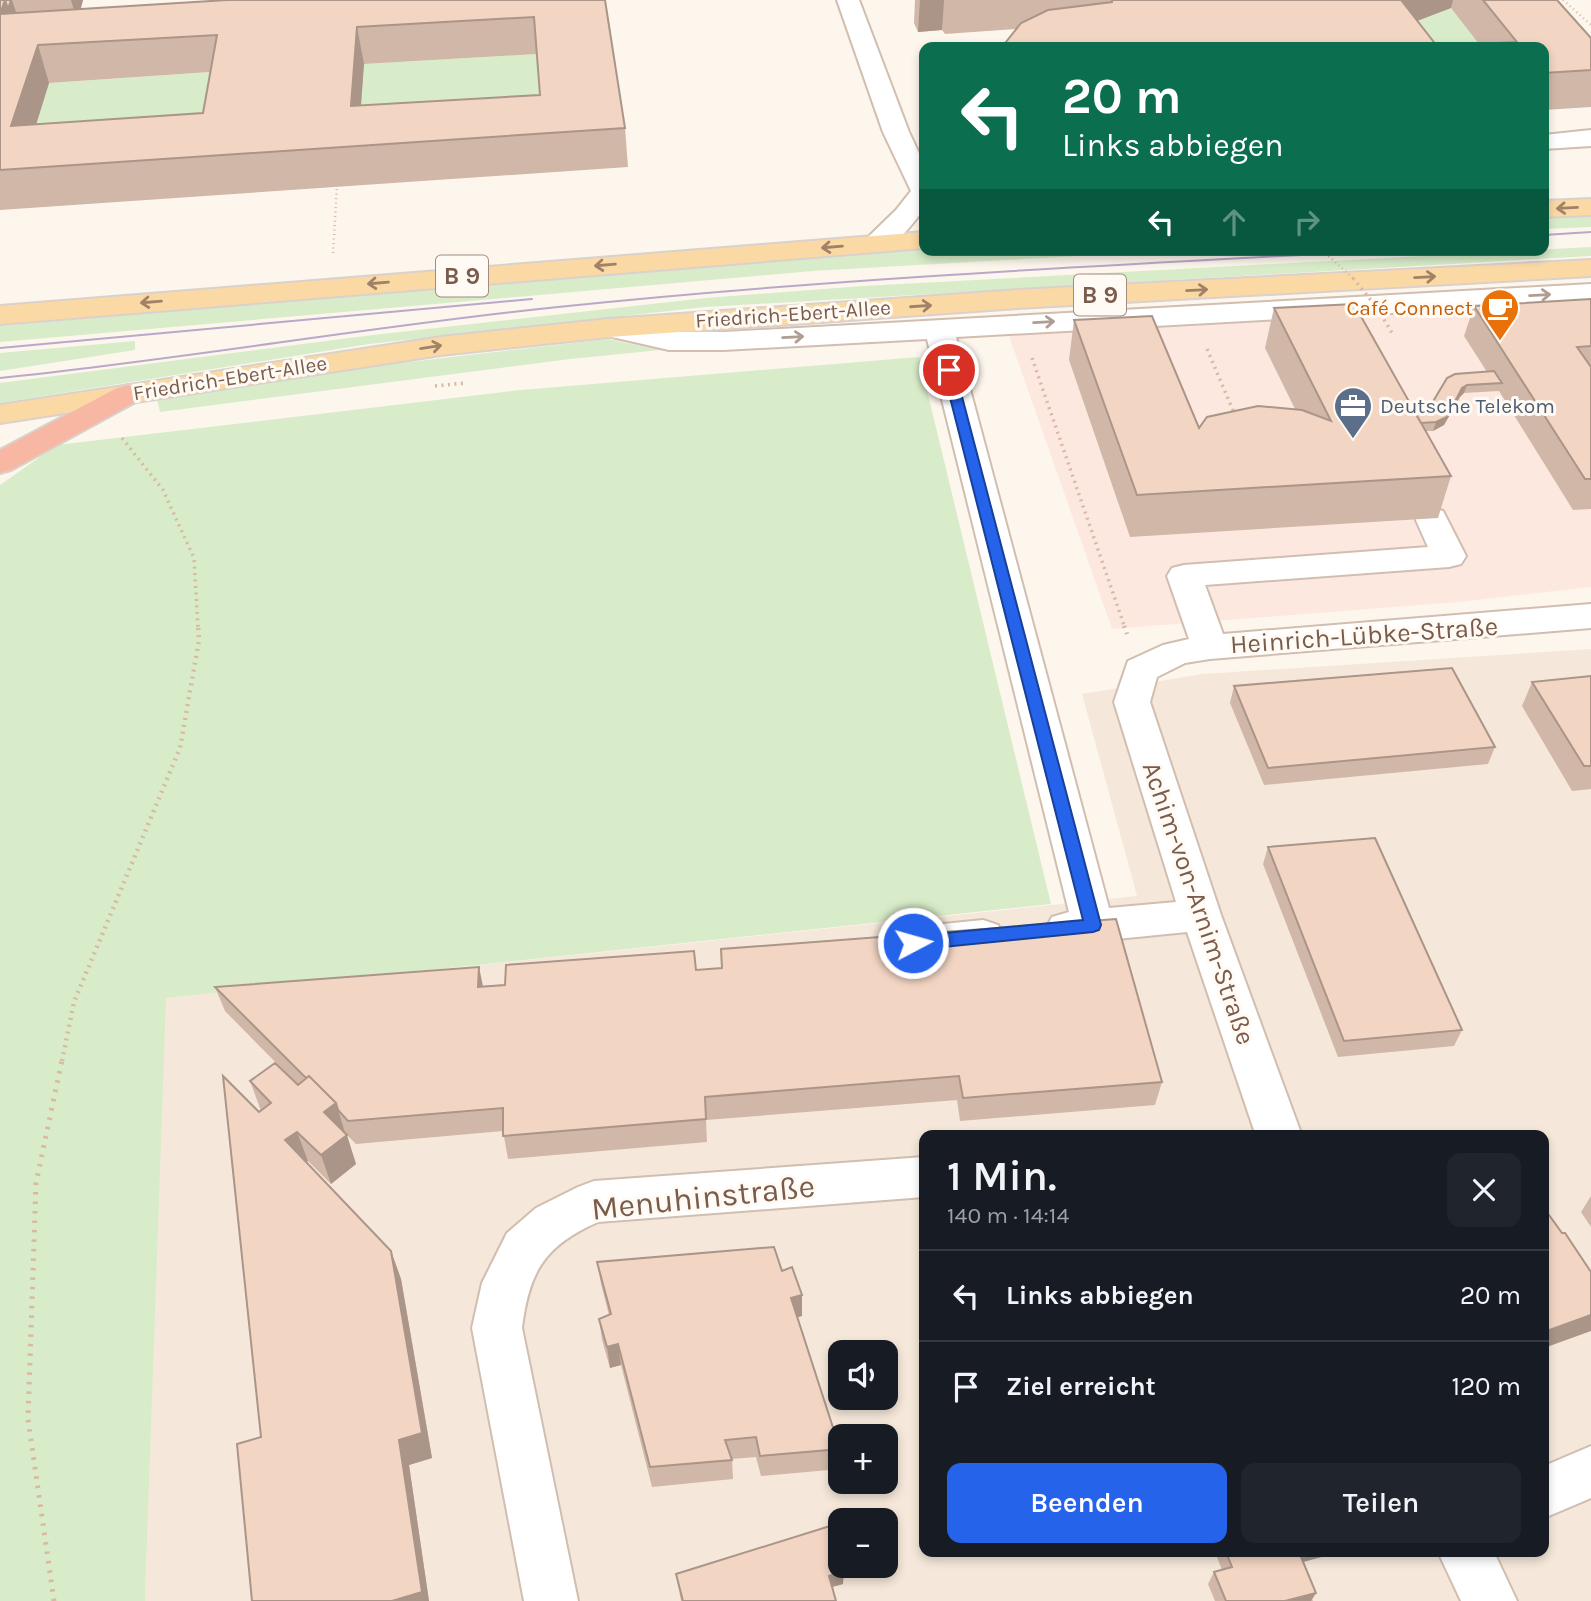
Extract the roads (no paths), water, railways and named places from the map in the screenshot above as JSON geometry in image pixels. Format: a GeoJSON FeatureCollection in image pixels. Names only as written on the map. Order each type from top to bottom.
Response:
{"type":"FeatureCollection","features":[{"type":"Feature","properties":{"kind":"highway"},"geometry":{"type":"LineString","coordinates":[[0,463],[57,429],[128,394]]}},
{"type":"Feature","properties":{"kind":"main road"},"geometry":{"type":"LineString","coordinates":[[1549,209],[1591,207]]}},
{"type":"Feature","properties":{"kind":"main road","name":"B 9"},"geometry":{"type":"LineString","coordinates":[[0,315],[919,240]]}},
{"type":"Feature","properties":{"kind":"main road","name":"Friedrich-Ebert-Allee"},"geometry":{"type":"LineString","coordinates":[[0,414],[440,346],[609,328],[1018,299],[1591,268]]}},
{"type":"Feature","properties":{"kind":"street"},"geometry":{"type":"LineString","coordinates":[[848,0],[895,132],[919,181]]}},
{"type":"Feature","properties":{"kind":"street"},"geometry":{"type":"LineString","coordinates":[[895,132],[919,133]]}},
{"type":"Feature","properties":{"kind":"street"},"geometry":{"type":"LineString","coordinates":[[1549,142],[1591,138]]}},
{"type":"Feature","properties":{"kind":"street"},"geometry":{"type":"LineString","coordinates":[[876,244],[905,216],[919,198]]}},
{"type":"Feature","properties":{"kind":"street"},"geometry":{"type":"LineString","coordinates":[[609,328],[669,341],[710,341],[1591,293]]}},
{"type":"Feature","properties":{"kind":"street"},"geometry":{"type":"LineString","coordinates":[[1111,295],[1180,314]]}},
{"type":"Feature","properties":{"kind":"street"},"geometry":{"type":"LineString","coordinates":[[993,325],[1018,299]]}},
{"type":"Feature","properties":{"kind":"street"},"geometry":{"type":"LineString","coordinates":[[939,330],[1093,925]]}},
{"type":"Feature","properties":{"kind":"street"},"geometry":{"type":"LineString","coordinates":[[1210,647],[1184,576],[1449,556],[1431,518]]}},
{"type":"Feature","properties":{"kind":"street","name":"Heinrich-Lübke-Straße"},"geometry":{"type":"LineString","coordinates":[[1159,662],[1210,647],[1591,616]]}},
{"type":"Feature","properties":{"kind":"street","name":"Achim-von-Arnim-Straße"},"geometry":{"type":"LineString","coordinates":[[1159,662],[1132,702],[1201,915],[1277,1130]]}},
{"type":"Feature","properties":{"kind":"street"},"geometry":{"type":"LineString","coordinates":[[913,943],[1201,915]]}},
{"type":"Feature","properties":{"kind":"street","name":"Menuhinstraße"},"geometry":{"type":"LineString","coordinates":[[551,1601],[497,1328],[500,1298],[510,1272],[540,1231],[561,1215],[594,1202],[919,1177]]}},
{"type":"Feature","properties":{"kind":"street"},"geometry":{"type":"LineString","coordinates":[[1549,1490],[1591,1472]]}},
{"type":"Feature","properties":{"kind":"street"},"geometry":{"type":"LineString","coordinates":[[1468,1557],[1490,1601]]}},
{"type":"Feature","properties":{"kind":"tram line"},"geometry":{"type":"LineString","coordinates":[[1549,235],[1591,232]]}},
{"type":"Feature","properties":{"kind":"tram line"},"geometry":{"type":"LineString","coordinates":[[0,378],[140,362],[419,323],[662,297],[976,273],[1285,256]]}},
{"type":"Feature","properties":{"kind":"tram line"},"geometry":{"type":"LineString","coordinates":[[0,348],[532,299]]}},
{"type":"Feature","properties":{"kind":"place","name":"Café Connect"},"geometry":{"type":"Point","coordinates":[1500,342]}},
{"type":"Feature","properties":{"kind":"place","name":"Deutsche Telekom"},"geometry":{"type":"Point","coordinates":[1353,440]}}]}
